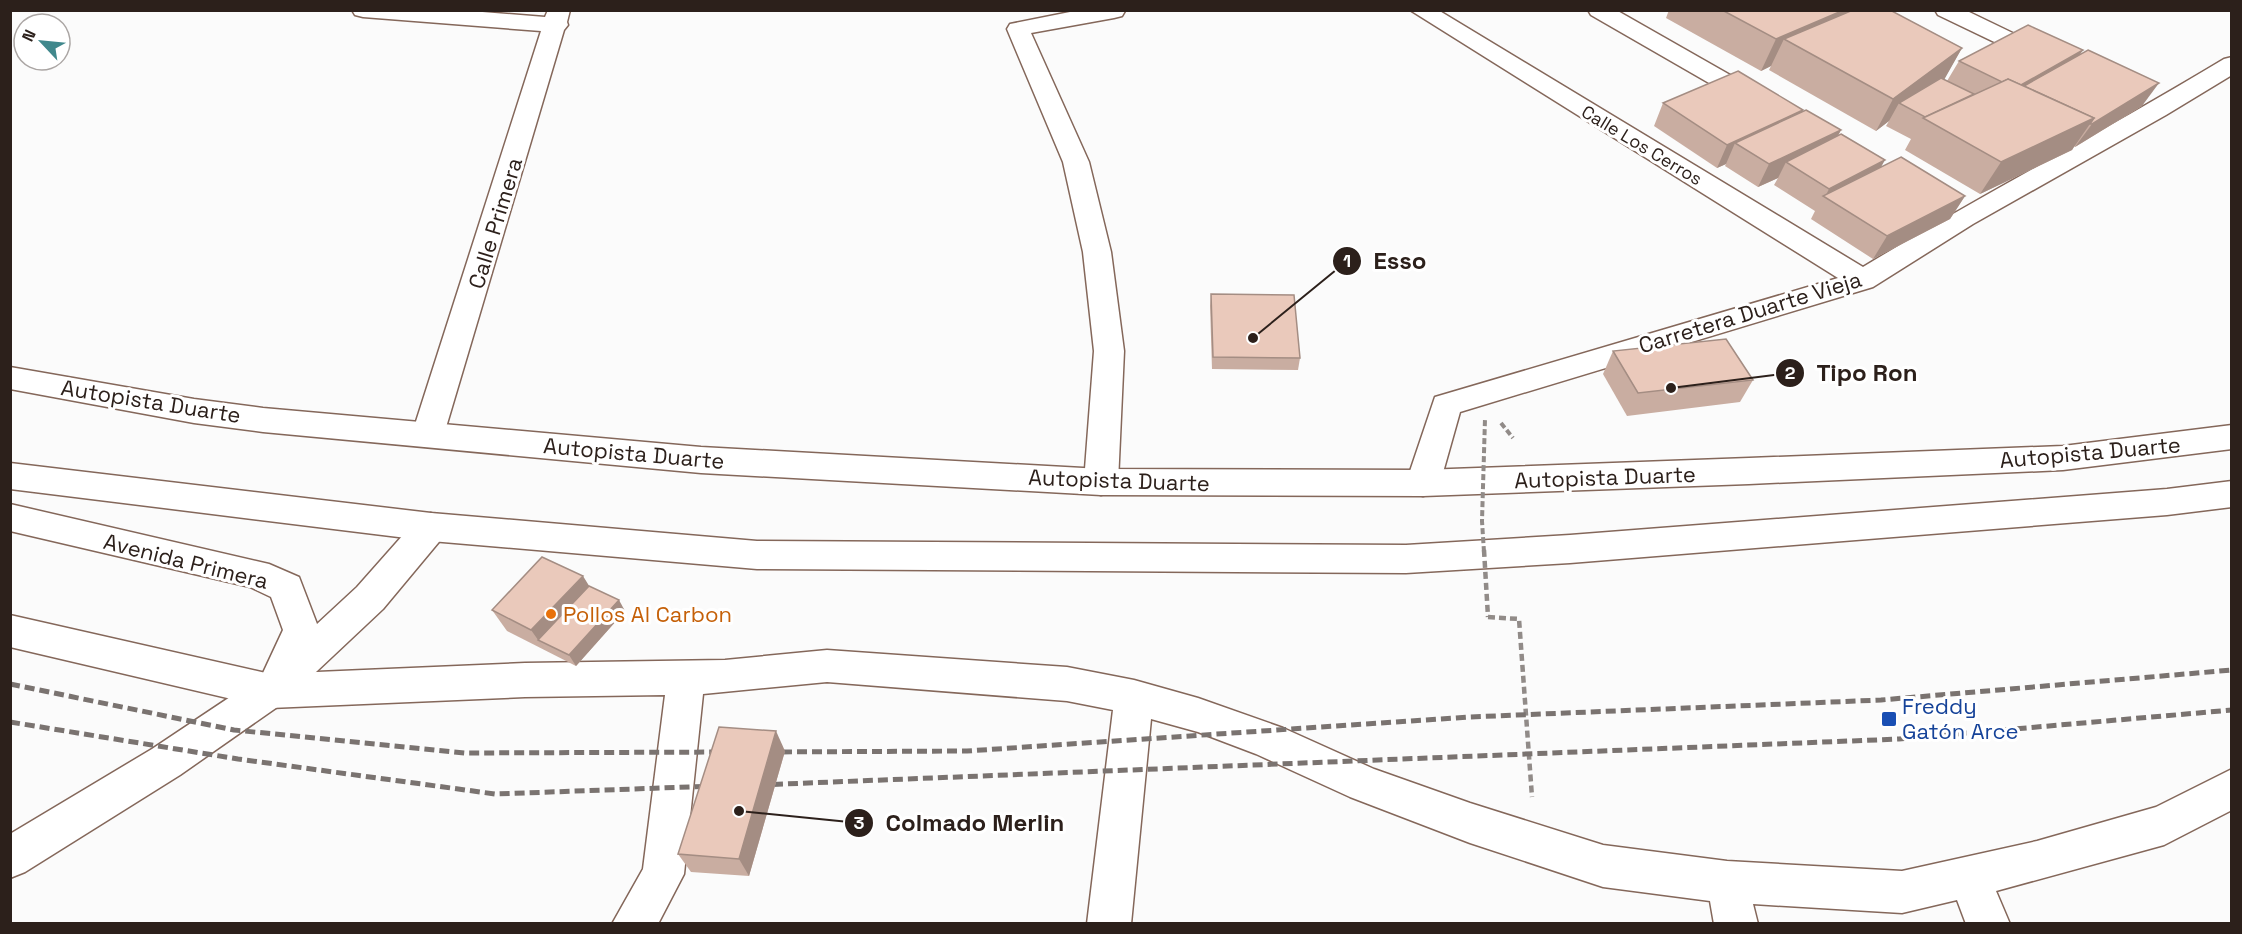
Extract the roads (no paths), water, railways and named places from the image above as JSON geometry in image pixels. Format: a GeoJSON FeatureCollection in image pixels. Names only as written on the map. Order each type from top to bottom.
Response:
{"type":"FeatureCollection","features":[{"type":"Feature","properties":{"kind":"main road"},"geometry":{"type":"LineString","coordinates":[[363,10],[558,18]]}},
{"type":"Feature","properties":{"kind":"main road","name":"Calle Los Cerros"},"geometry":{"type":"LineString","coordinates":[[1421,10],[1863,280]]}},
{"type":"Feature","properties":{"kind":"main road"},"geometry":{"type":"LineString","coordinates":[[1599,10],[1776,111]]}},
{"type":"Feature","properties":{"kind":"main road"},"geometry":{"type":"LineString","coordinates":[[1946,10],[2062,65]]}},
{"type":"Feature","properties":{"kind":"main road"},"geometry":{"type":"LineString","coordinates":[[1101,482],[1109,351],[1096,252],[1076,162],[1012,20],[1114,11]]}},
{"type":"Feature","properties":{"kind":"main road","name":"Calle Primera"},"geometry":{"type":"LineString","coordinates":[[428,434],[558,18]]}},
{"type":"Feature","properties":{"kind":"main road","name":"Carretera Duarte Vieja"},"geometry":{"type":"LineString","coordinates":[[1424,483],[1446,405],[1863,280],[1952,212],[2147,105],[2232,64]]}},
{"type":"Feature","properties":{"kind":"main road","name":"Autopista Duarte"},"geometry":{"type":"LineString","coordinates":[[10,378],[194,411],[428,434],[701,460],[1101,482],[1424,483],[2063,458],[2232,437]]}},
{"type":"Feature","properties":{"kind":"main road"},"geometry":{"type":"LineString","coordinates":[[10,476],[431,527],[757,555],[1406,559],[1812,531],[2155,503],[2232,494]]}},
{"type":"Feature","properties":{"kind":"main road","name":"Avenida Primera"},"geometry":{"type":"LineString","coordinates":[[10,517],[256,574],[286,587],[301,630],[270,691]]}},
{"type":"Feature","properties":{"kind":"main road","name":"Avenida Primera"},"geometry":{"type":"LineString","coordinates":[[10,858],[166,762],[270,691],[370,598],[431,527]]}},
{"type":"Feature","properties":{"kind":"main road"},"geometry":{"type":"LineString","coordinates":[[10,631],[270,691],[525,680],[725,677],[827,666],[1067,684],[1134,697],[1197,715],[1269,741],[1364,784],[1603,866],[1727,882],[1902,892],[2037,861],[2164,825],[2232,788]]}},
{"type":"Feature","properties":{"kind":"main road"},"geometry":{"type":"LineString","coordinates":[[634,924],[663,874],[686,677]]}},
{"type":"Feature","properties":{"kind":"main road"},"geometry":{"type":"LineString","coordinates":[[1108,924],[1134,697]]}},
{"type":"Feature","properties":{"kind":"main road"},"geometry":{"type":"LineString","coordinates":[[1969,876],[1988,924]]}},
{"type":"Feature","properties":{"kind":"main road"},"geometry":{"type":"LineString","coordinates":[[1727,882],[1736,924]]}},
{"type":"Feature","properties":{"kind":"railway"},"geometry":{"type":"LineString","coordinates":[[767,752],[967,751],[1469,717],[1881,700],[2232,670]]}},
{"type":"Feature","properties":{"kind":"railway"},"geometry":{"type":"LineString","coordinates":[[10,684],[234,730],[465,753],[728,752]]}},
{"type":"Feature","properties":{"kind":"railway"},"geometry":{"type":"LineString","coordinates":[[758,785],[1899,739],[2232,710]]}},
{"type":"Feature","properties":{"kind":"railway"},"geometry":{"type":"LineString","coordinates":[[10,722],[238,759],[495,794],[716,786]]}},
{"type":"Feature","properties":{"kind":"place","name":"Esso"},"geometry":{"type":"Point","coordinates":[1253,338]}},
{"type":"Feature","properties":{"kind":"place","name":"Tipo Ron"},"geometry":{"type":"Point","coordinates":[1671,388]}},
{"type":"Feature","properties":{"kind":"place","name":"Pollos Al Carbon"},"geometry":{"type":"Point","coordinates":[551,614]}},
{"type":"Feature","properties":{"kind":"place","name":"Freddy Gatón Arce"},"geometry":{"type":"Point","coordinates":[1889,719]}},
{"type":"Feature","properties":{"kind":"place","name":"Colmado Merlin"},"geometry":{"type":"Point","coordinates":[739,811]}}]}
